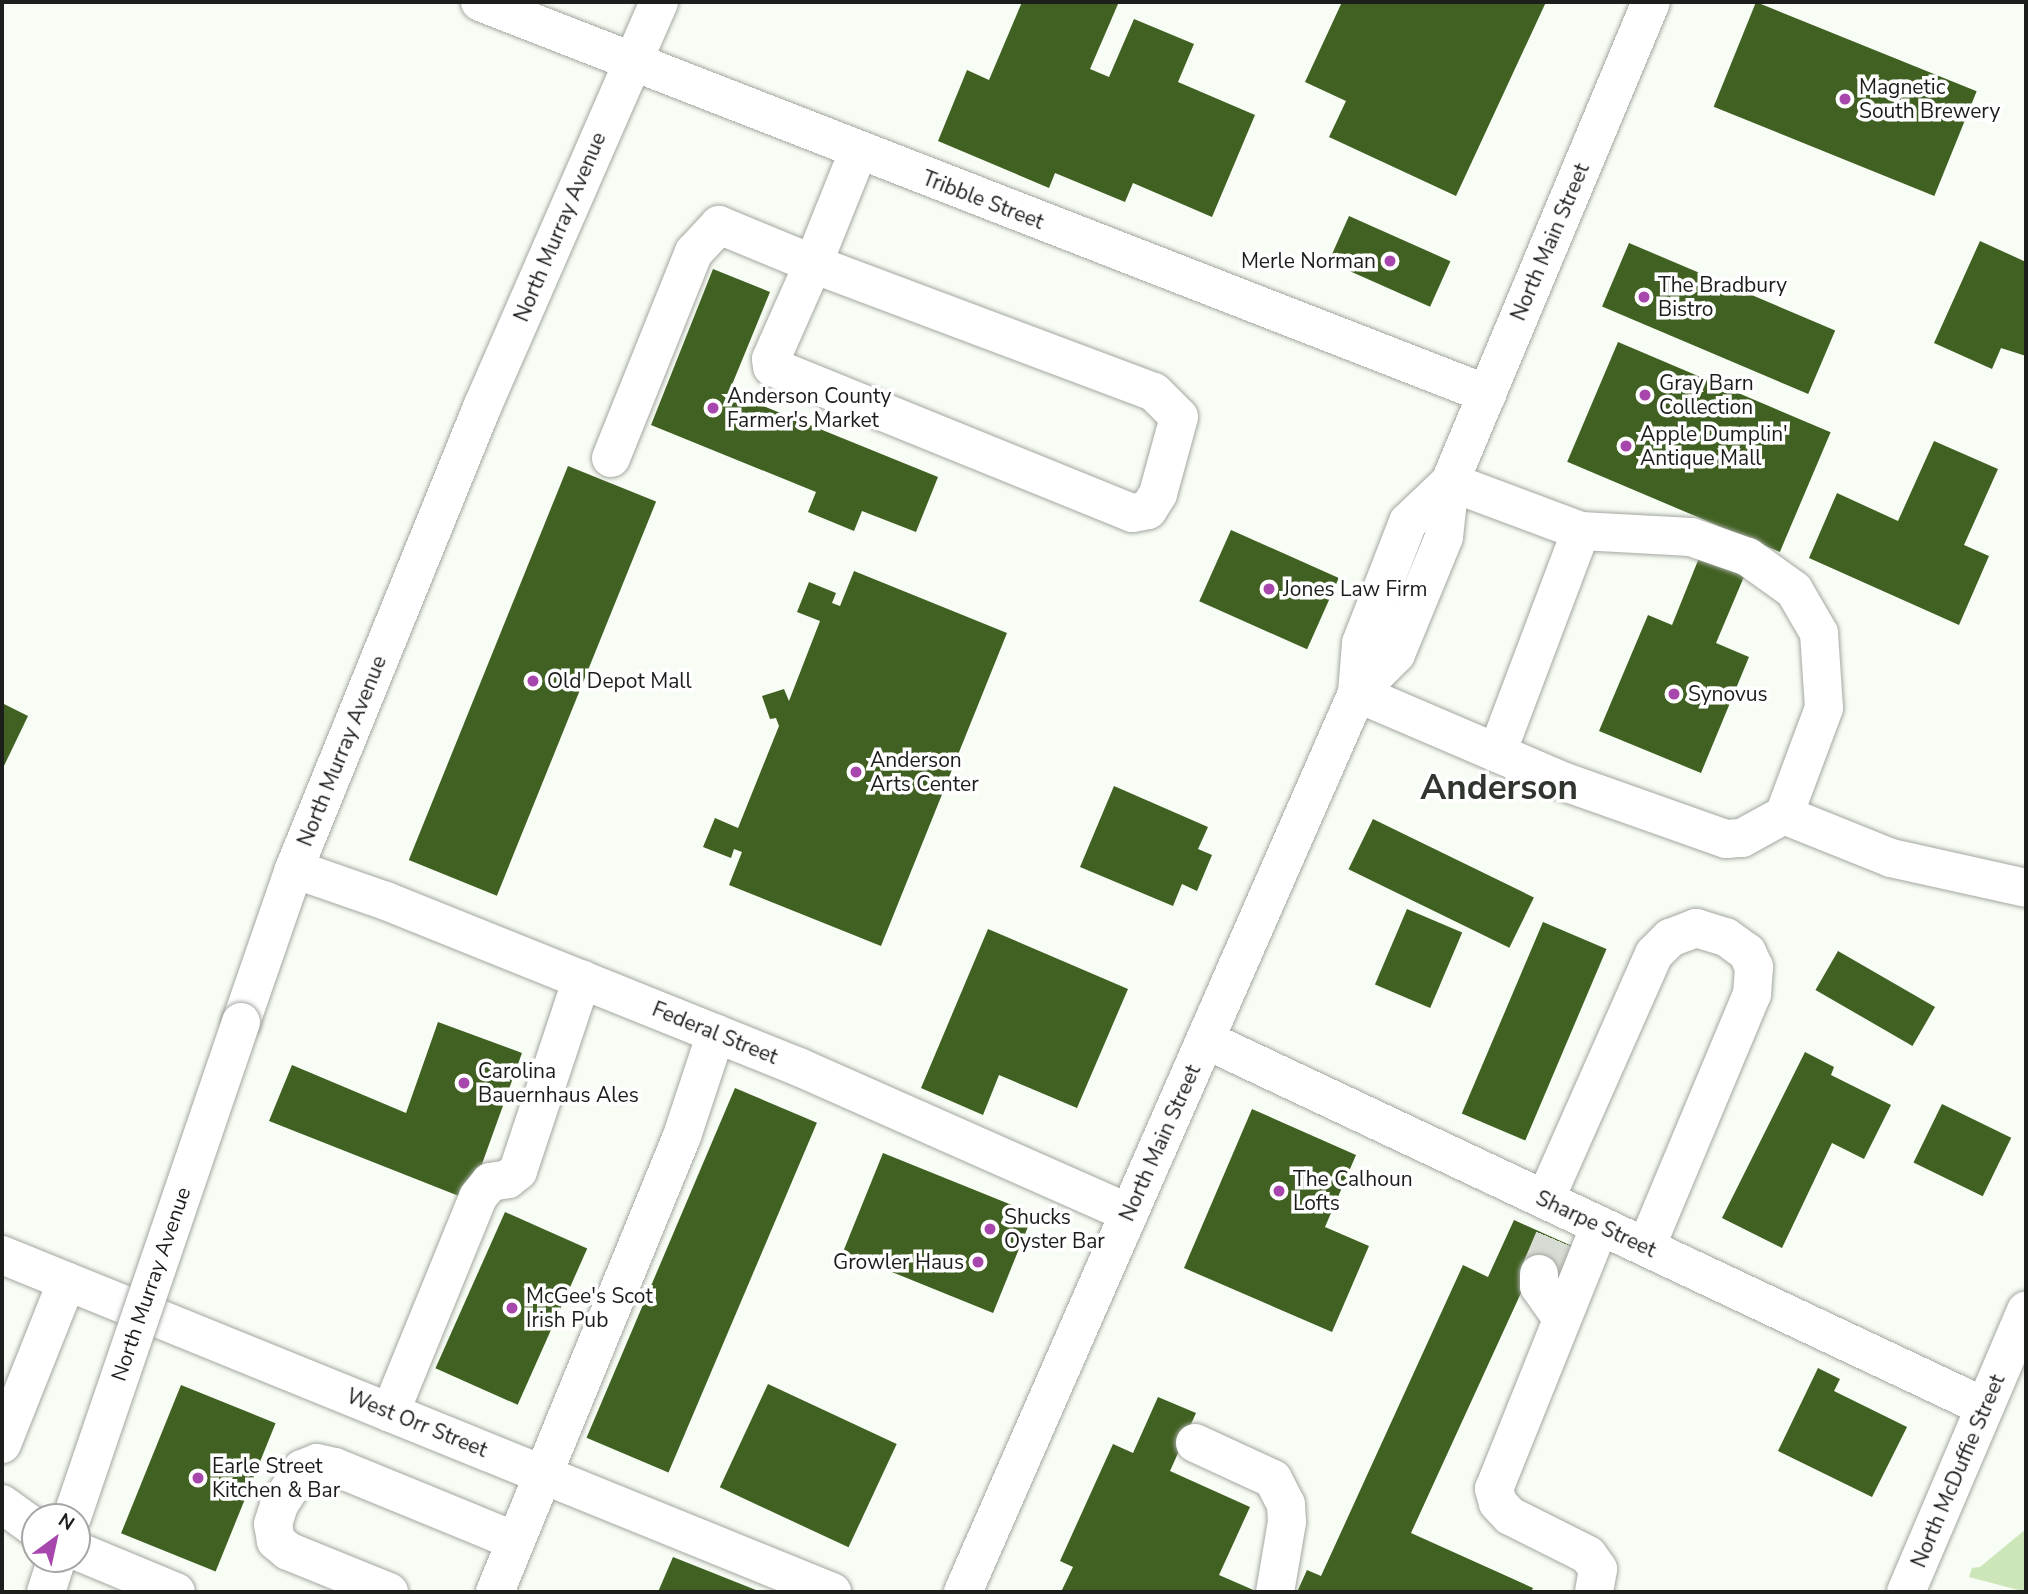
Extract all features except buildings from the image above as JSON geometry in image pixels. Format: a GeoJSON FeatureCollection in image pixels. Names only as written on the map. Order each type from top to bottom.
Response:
{"type":"FeatureCollection","features":[{"type":"Feature","properties":{"kind":"street","name":"Tribble Street"},"geometry":{"type":"LineString","coordinates":[[480,2],[631,64],[1487,394]]}},
{"type":"Feature","properties":{"kind":"street","name":"North Murray Avenue"},"geometry":{"type":"LineString","coordinates":[[77,1503],[293,869],[483,405],[659,2]]}},
{"type":"Feature","properties":{"kind":"street","name":"North Main Street"},"geometry":{"type":"LineString","coordinates":[[963,1592],[1357,694],[1396,654],[1444,537],[1450,482],[1651,2]]}},
{"type":"Feature","properties":{"kind":"street"},"geometry":{"type":"LineString","coordinates":[[611,458],[694,251],[706,235],[719,225],[813,264],[1154,392],[1179,417],[1158,494],[1148,510],[1132,513],[772,367],[771,359],[813,264],[858,152]]}},
{"type":"Feature","properties":{"kind":"street"},"geometry":{"type":"LineString","coordinates":[[1357,694],[1565,782],[1726,839],[1742,838],[1784,815],[1824,708],[1819,633],[1794,590],[1748,557],[1691,537],[1581,531],[1450,482]]}},
{"type":"Feature","properties":{"kind":"street"},"geometry":{"type":"LineString","coordinates":[[1497,753],[1581,531]]}},
{"type":"Feature","properties":{"kind":"street"},"geometry":{"type":"LineString","coordinates":[[1784,815],[1891,858],[2026,888]]}},
{"type":"Feature","properties":{"kind":"street","name":"Federal Street"},"geometry":{"type":"LineString","coordinates":[[293,869],[386,901],[716,1033],[1129,1213]]}},
{"type":"Feature","properties":{"kind":"street"},"geometry":{"type":"LineString","coordinates":[[1554,1215],[1654,954],[1670,938],[1696,928],[1726,937],[1747,952],[1754,967],[1752,994],[1646,1247]]}},
{"type":"Feature","properties":{"kind":"street"},"geometry":{"type":"LineString","coordinates":[[390,1413],[478,1197],[490,1182],[508,1179],[518,1171],[582,979]]}},
{"type":"Feature","properties":{"kind":"street"},"geometry":{"type":"LineString","coordinates":[[495,1592],[541,1473],[682,1136],[716,1033]]}},
{"type":"Feature","properties":{"kind":"street","name":"Sharpe Street"},"geometry":{"type":"LineString","coordinates":[[1206,1040],[1554,1215],[1600,1225],[1985,1407]]}},
{"type":"Feature","properties":{"kind":"street"},"geometry":{"type":"LineString","coordinates":[[1594,1592],[1598,1569],[1588,1555],[1510,1516],[1498,1503],[1494,1489],[1600,1225]]}},
{"type":"Feature","properties":{"kind":"street","name":"West Orr Street"},"geometry":{"type":"LineString","coordinates":[[2,1255],[832,1592]]}},
{"type":"Feature","properties":{"kind":"street"},"geometry":{"type":"LineString","coordinates":[[1539,1274],[1539,1286],[1562,1317]]}},
{"type":"Feature","properties":{"kind":"street"},"geometry":{"type":"LineString","coordinates":[[2,1444],[67,1281]]}},
{"type":"Feature","properties":{"kind":"street","name":"North McDuffie Street"},"geometry":{"type":"LineString","coordinates":[[1906,1592],[2026,1310]]}},
{"type":"Feature","properties":{"kind":"street"},"geometry":{"type":"LineString","coordinates":[[1195,1443],[1273,1479],[1286,1504],[1287,1522],[1275,1592]]}},
{"type":"Feature","properties":{"kind":"street"},"geometry":{"type":"LineString","coordinates":[[389,1592],[288,1551],[276,1541],[273,1524],[279,1505],[302,1469],[317,1463],[335,1467],[515,1541]]}},
{"type":"Feature","properties":{"kind":"street"},"geometry":{"type":"LineString","coordinates":[[2,1504],[21,1518]]}},
{"type":"Feature","properties":{"kind":"street"},"geometry":{"type":"LineString","coordinates":[[91,1557],[176,1592]]}},
{"type":"Feature","properties":{"kind":"street"},"geometry":{"type":"LineString","coordinates":[[46,1592],[52,1573]]}},
{"type":"Feature","properties":{"kind":"green space"},"geometry":{"type":"Polygon","coordinates":[[[2026,1529],[2026,1592],[1969,1577],[1972,1568],[1980,1567],[2026,1529]]]}},
{"type":"Feature","properties":{"kind":"tunnel"},"geometry":{"type":"LineString","coordinates":[[1539,1274],[1554,1238]]}},
{"type":"Feature","properties":{"kind":"place","name":"Magnetic South Brewery"},"geometry":{"type":"Point","coordinates":[1845,99]}},
{"type":"Feature","properties":{"kind":"place","name":"Merle Norman"},"geometry":{"type":"Point","coordinates":[1390,261]}},
{"type":"Feature","properties":{"kind":"place","name":"The Bradbury Bistro"},"geometry":{"type":"Point","coordinates":[1644,297]}},
{"type":"Feature","properties":{"kind":"place","name":"Gray Barn Collection"},"geometry":{"type":"Point","coordinates":[1645,395]}},
{"type":"Feature","properties":{"kind":"place","name":"Anderson County Farmer's Market"},"geometry":{"type":"Point","coordinates":[713,408]}},
{"type":"Feature","properties":{"kind":"place","name":"Apple Dumplin' Antique Mall"},"geometry":{"type":"Point","coordinates":[1626,446]}},
{"type":"Feature","properties":{"kind":"place","name":"Jones Law Firm"},"geometry":{"type":"Point","coordinates":[1269,589]}},
{"type":"Feature","properties":{"kind":"place","name":"Old Depot Mall"},"geometry":{"type":"Point","coordinates":[533,681]}},
{"type":"Feature","properties":{"kind":"place","name":"Synovus"},"geometry":{"type":"Point","coordinates":[1674,694]}},
{"type":"Feature","properties":{"kind":"place","name":"Anderson Arts Center"},"geometry":{"type":"Point","coordinates":[856,772]}},
{"type":"Feature","properties":{"kind":"place","name":"Carolina Bauernhaus Ales"},"geometry":{"type":"Point","coordinates":[464,1083]}},
{"type":"Feature","properties":{"kind":"place","name":"The Calhoun Lofts"},"geometry":{"type":"Point","coordinates":[1279,1191]}},
{"type":"Feature","properties":{"kind":"place","name":"Shucks Oyster Bar"},"geometry":{"type":"Point","coordinates":[990,1229]}},
{"type":"Feature","properties":{"kind":"place","name":"Growler Haus"},"geometry":{"type":"Point","coordinates":[978,1262]}},
{"type":"Feature","properties":{"kind":"place","name":"McGee's Scot Irish Pub"},"geometry":{"type":"Point","coordinates":[512,1308]}},
{"type":"Feature","properties":{"kind":"place","name":"Earle Street Kitchen & Bar"},"geometry":{"type":"Point","coordinates":[198,1478]}},
{"type":"Feature","properties":{"kind":"district","name":"Anderson"},"geometry":{"type":"Point","coordinates":[1499,788]}}]}
